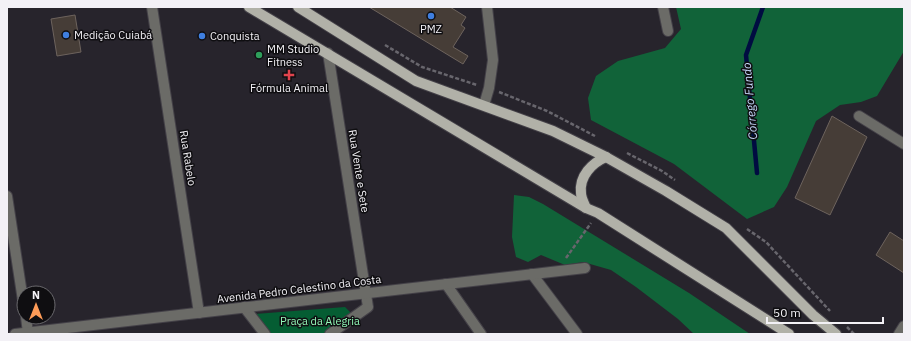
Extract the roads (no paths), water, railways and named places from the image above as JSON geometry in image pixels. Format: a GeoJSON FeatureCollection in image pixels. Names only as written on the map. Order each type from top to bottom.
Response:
{"type":"FeatureCollection","features":[{"type":"Feature","properties":{"kind":"main road"},"geometry":{"type":"LineString","coordinates":[[249,7],[598,214],[789,334]]}},
{"type":"Feature","properties":{"kind":"main road"},"geometry":{"type":"LineString","coordinates":[[298,7],[416,81],[553,131],[606,157],[666,191],[726,228],[813,315],[836,334]]}},
{"type":"Feature","properties":{"kind":"main road"},"geometry":{"type":"LineString","coordinates":[[586,208],[581,193],[582,180],[590,167],[597,161],[606,157]]}},
{"type":"Feature","properties":{"kind":"street","name":"Rua Rabelo"},"geometry":{"type":"LineString","coordinates":[[152,7],[199,313]]}},
{"type":"Feature","properties":{"kind":"street"},"geometry":{"type":"LineString","coordinates":[[484,105],[490,82],[493,60],[487,7]]}},
{"type":"Feature","properties":{"kind":"street"},"geometry":{"type":"LineString","coordinates":[[663,7],[668,31]]}},
{"type":"Feature","properties":{"kind":"street","name":"Rua Vente e Sete"},"geometry":{"type":"LineString","coordinates":[[328,53],[368,307],[330,334]]}},
{"type":"Feature","properties":{"kind":"street"},"geometry":{"type":"LineString","coordinates":[[859,116],[904,144]]}},
{"type":"Feature","properties":{"kind":"street"},"geometry":{"type":"LineString","coordinates":[[7,196],[21,285]]}},
{"type":"Feature","properties":{"kind":"street","name":"Avenida Pedro Celestino da Costa"},"geometry":{"type":"LineString","coordinates":[[15,334],[28,332],[72,331],[244,307],[585,268]]}},
{"type":"Feature","properties":{"kind":"street"},"geometry":{"type":"LineString","coordinates":[[532,274],[577,334]]}},
{"type":"Feature","properties":{"kind":"street"},"geometry":{"type":"LineString","coordinates":[[446,284],[481,334]]}},
{"type":"Feature","properties":{"kind":"street"},"geometry":{"type":"LineString","coordinates":[[244,307],[265,334]]}},
{"type":"Feature","properties":{"kind":"street"},"geometry":{"type":"LineString","coordinates":[[27,325],[28,332]]}},
{"type":"Feature","properties":{"kind":"street"},"geometry":{"type":"LineString","coordinates":[[899,334],[904,326]]}},
{"type":"Feature","properties":{"kind":"waterway","name":"Córrego Fundo"},"geometry":{"type":"LineString","coordinates":[[757,173],[746,55],[763,7]]}},
{"type":"Feature","properties":{"kind":"place","name":"PMZ"},"geometry":{"type":"Point","coordinates":[431,16]}},
{"type":"Feature","properties":{"kind":"place","name":"Medição Cuiabá"},"geometry":{"type":"Point","coordinates":[66,35]}},
{"type":"Feature","properties":{"kind":"place","name":"Conquista"},"geometry":{"type":"Point","coordinates":[202,36]}},
{"type":"Feature","properties":{"kind":"place","name":"MM Studio Fitness"},"geometry":{"type":"Point","coordinates":[259,55]}},
{"type":"Feature","properties":{"kind":"place","name":"Fórmula Animal"},"geometry":{"type":"Point","coordinates":[289,75]}},
{"type":"Feature","properties":{"kind":"park label","name":"Praça da Alegria"},"geometry":{"type":"Point","coordinates":[320,321]}}]}
